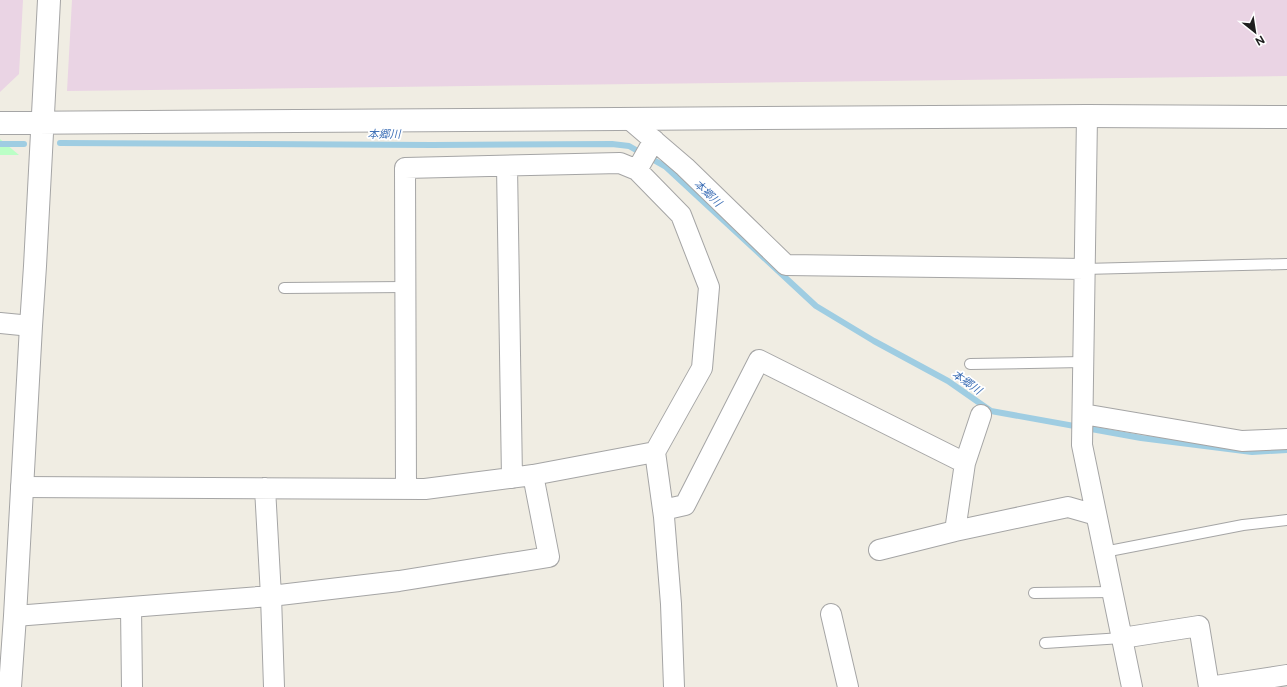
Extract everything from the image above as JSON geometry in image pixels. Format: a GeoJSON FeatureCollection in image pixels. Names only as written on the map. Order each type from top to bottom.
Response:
{"type":"FeatureCollection","features":[{"type":"Feature","properties":{"kind":"street"},"geometry":{"type":"LineString","coordinates":[[10,687],[49,0]]}},
{"type":"Feature","properties":{"kind":"street"},"geometry":{"type":"LineString","coordinates":[[0,123],[1087,116],[1287,117]]}},
{"type":"Feature","properties":{"kind":"street"},"geometry":{"type":"LineString","coordinates":[[1087,116],[1082,445],[1132,687]]}},
{"type":"Feature","properties":{"kind":"street"},"geometry":{"type":"LineString","coordinates":[[629,119],[685,167],[786,265],[1084,269]]}},
{"type":"Feature","properties":{"kind":"street"},"geometry":{"type":"LineString","coordinates":[[637,170],[654,141]]}},
{"type":"Feature","properties":{"kind":"street"},"geometry":{"type":"LineString","coordinates":[[406,489],[404,287],[405,168],[620,164],[637,170],[681,215],[709,287],[702,368],[655,452],[663,510],[671,604],[674,687]]}},
{"type":"Feature","properties":{"kind":"street"},"geometry":{"type":"LineString","coordinates":[[507,166],[512,478]]}},
{"type":"Feature","properties":{"kind":"street"},"geometry":{"type":"LineString","coordinates":[[0,324],[31,326]]}},
{"type":"Feature","properties":{"kind":"street"},"geometry":{"type":"LineString","coordinates":[[663,510],[685,505],[759,360],[965,462]]}},
{"type":"Feature","properties":{"kind":"street"},"geometry":{"type":"LineString","coordinates":[[955,531],[965,462],[981,414]]}},
{"type":"Feature","properties":{"kind":"street"},"geometry":{"type":"LineString","coordinates":[[1082,414],[1242,441],[1287,439]]}},
{"type":"Feature","properties":{"kind":"street"},"geometry":{"type":"LineString","coordinates":[[21,487],[425,489],[533,475],[655,452]]}},
{"type":"Feature","properties":{"kind":"street"},"geometry":{"type":"LineString","coordinates":[[15,616],[271,596],[399,580],[549,557],[533,475]]}},
{"type":"Feature","properties":{"kind":"street"},"geometry":{"type":"LineString","coordinates":[[265,488],[274,687]]}},
{"type":"Feature","properties":{"kind":"street"},"geometry":{"type":"LineString","coordinates":[[879,550],[955,531],[1068,507],[1096,515]]}},
{"type":"Feature","properties":{"kind":"street"},"geometry":{"type":"LineString","coordinates":[[131,608],[132,687]]}},
{"type":"Feature","properties":{"kind":"street"},"geometry":{"type":"LineString","coordinates":[[831,614],[848,687]]}},
{"type":"Feature","properties":{"kind":"street"},"geometry":{"type":"LineString","coordinates":[[1122,638],[1198,626],[1209,687],[1287,676]]}},
{"type":"Feature","properties":{"kind":"lane"},"geometry":{"type":"LineString","coordinates":[[1084,269],[1287,264]]}},
{"type":"Feature","properties":{"kind":"lane"},"geometry":{"type":"LineString","coordinates":[[284,288],[404,287]]}},
{"type":"Feature","properties":{"kind":"lane"},"geometry":{"type":"LineString","coordinates":[[970,364],[1083,362]]}},
{"type":"Feature","properties":{"kind":"lane"},"geometry":{"type":"LineString","coordinates":[[1104,552],[1243,525],[1287,520]]}},
{"type":"Feature","properties":{"kind":"lane"},"geometry":{"type":"LineString","coordinates":[[1034,593],[1112,592]]}},
{"type":"Feature","properties":{"kind":"lane"},"geometry":{"type":"LineString","coordinates":[[1044,644],[1122,638]]}},
{"type":"Feature","properties":{"kind":"shaded area"},"geometry":{"type":"Polygon","coordinates":[[[0,0],[23,0],[19,74],[0,92],[0,0]]]}},
{"type":"Feature","properties":{"kind":"shaded area"},"geometry":{"type":"Polygon","coordinates":[[[72,0],[1287,0],[1287,76],[67,91],[72,0]]]}},
{"type":"Feature","properties":{"kind":"green space"},"geometry":{"type":"Polygon","coordinates":[[[0,139],[19,155],[0,155],[0,139]]]}},
{"type":"Feature","properties":{"kind":"waterway","name":"本郷川"},"geometry":{"type":"LineString","coordinates":[[60,143],[432,145],[612,144],[629,146],[666,167],[816,306],[874,341],[948,381],[991,411],[1141,438],[1252,452],[1287,450]]}},
{"type":"Feature","properties":{"kind":"waterway","name":"本郷川"},"geometry":{"type":"LineString","coordinates":[[0,144],[24,144]]}}]}
